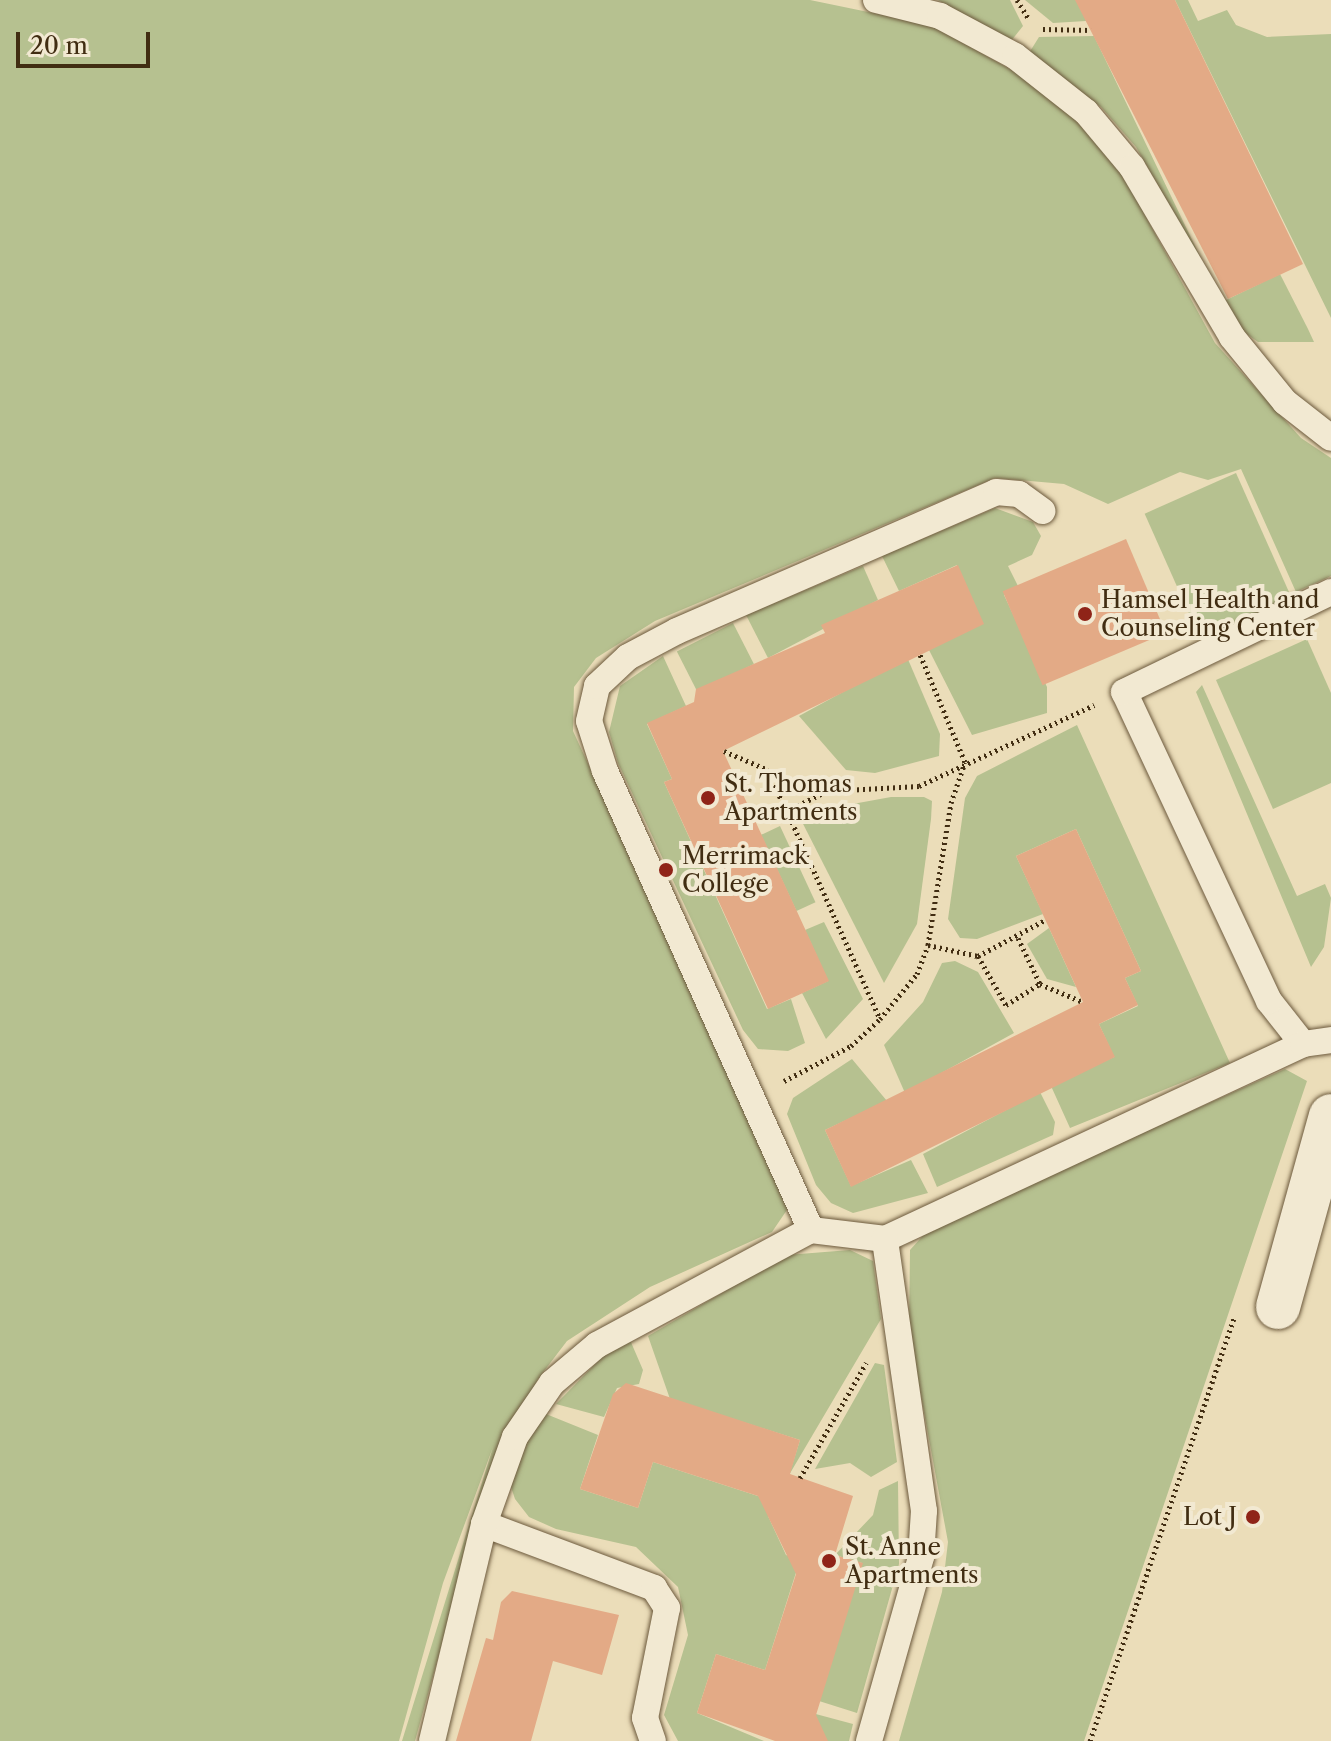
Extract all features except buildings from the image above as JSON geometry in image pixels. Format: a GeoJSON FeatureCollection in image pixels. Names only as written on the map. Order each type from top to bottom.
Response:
{"type":"FeatureCollection","features":[{"type":"Feature","properties":{"kind":"street"},"geometry":{"type":"LineString","coordinates":[[1258,1305],[1331,1116]]}},
{"type":"Feature","properties":{"kind":"lane"},"geometry":{"type":"LineString","coordinates":[[876,0],[940,16],[1015,56],[1086,112],[1132,167],[1232,337],[1285,402],[1331,438]]}},
{"type":"Feature","properties":{"kind":"lane"},"geometry":{"type":"LineString","coordinates":[[811,1230],[605,771],[589,721],[597,686],[628,657],[677,631],[996,492],[1019,494],[1042,511]]}},
{"type":"Feature","properties":{"kind":"lane"},"geometry":{"type":"LineString","coordinates":[[1303,1044],[1269,1001],[1124,692],[1331,592]]}},
{"type":"Feature","properties":{"kind":"lane"},"geometry":{"type":"LineString","coordinates":[[432,1741],[484,1524],[515,1437],[552,1383],[597,1345],[672,1299],[811,1230],[885,1239],[1303,1044],[1331,1040]]}},
{"type":"Feature","properties":{"kind":"lane"},"geometry":{"type":"LineString","coordinates":[[869,1741],[921,1557],[924,1511],[893,1318],[885,1239]]}},
{"type":"Feature","properties":{"kind":"lane"},"geometry":{"type":"LineString","coordinates":[[484,1524],[637,1575],[654,1588],[667,1608],[645,1718],[653,1741]]}},
{"type":"Feature","properties":{"kind":"path"},"geometry":{"type":"LineString","coordinates":[[1017,0],[1035,26],[1050,32],[1091,30]]}},
{"type":"Feature","properties":{"kind":"path"},"geometry":{"type":"LineString","coordinates":[[750,1099],[851,1046],[880,1019],[917,974],[928,945],[951,803],[965,762],[919,652]]}},
{"type":"Feature","properties":{"kind":"path"},"geometry":{"type":"LineString","coordinates":[[787,811],[827,791],[919,786],[965,762],[1124,692]]}},
{"type":"Feature","properties":{"kind":"path"},"geometry":{"type":"LineString","coordinates":[[724,751],[766,769],[880,1019]]}},
{"type":"Feature","properties":{"kind":"path"},"geometry":{"type":"LineString","coordinates":[[928,945],[978,956],[1018,938],[1045,920]]}},
{"type":"Feature","properties":{"kind":"path"},"geometry":{"type":"LineString","coordinates":[[1018,938],[1040,984],[1083,1002]]}},
{"type":"Feature","properties":{"kind":"path"},"geometry":{"type":"LineString","coordinates":[[978,956],[1006,1005],[1040,984]]}},
{"type":"Feature","properties":{"kind":"path"},"geometry":{"type":"LineString","coordinates":[[1090,1741],[1258,1305]]}},
{"type":"Feature","properties":{"kind":"path"},"geometry":{"type":"LineString","coordinates":[[800,1478],[893,1318]]}},
{"type":"Feature","properties":{"kind":"green space"},"geometry":{"type":"Polygon","coordinates":[[[0,0],[810,0],[931,25],[1015,72],[1076,120],[1123,175],[1215,343],[1301,438],[1331,458],[1331,576],[1296,592],[1241,469],[1208,480],[1180,472],[1108,504],[1064,484],[995,478],[655,621],[596,658],[574,687],[573,731],[791,1204],[772,1232],[650,1287],[567,1341],[538,1379],[488,1478],[415,1741],[402,1741],[493,1447],[443,1583],[399,1741],[0,1741],[0,0]]]}},
{"type":"Feature","properties":{"kind":"green space"},"geometry":{"type":"Polygon","coordinates":[[[938,0],[1010,0],[1023,26],[1011,41],[938,0]]]}},
{"type":"Feature","properties":{"kind":"green space"},"geometry":{"type":"Polygon","coordinates":[[[1025,0],[1083,0],[1086,21],[1053,23],[1025,0]]]}},
{"type":"Feature","properties":{"kind":"green space"},"geometry":{"type":"Polygon","coordinates":[[[1175,0],[1188,0],[1198,21],[1227,10],[1236,25],[1267,37],[1331,34],[1331,318],[1175,0]]]}},
{"type":"Feature","properties":{"kind":"green space"},"geometry":{"type":"Polygon","coordinates":[[[1094,36],[1208,273],[1136,147],[1101,107],[1029,53],[1039,37],[1094,36]]]}},
{"type":"Feature","properties":{"kind":"green space"},"geometry":{"type":"Polygon","coordinates":[[[1280,274],[1314,342],[1258,342],[1237,327],[1222,302],[1280,274]]]}},
{"type":"Feature","properties":{"kind":"green space"},"geometry":{"type":"Polygon","coordinates":[[[1236,473],[1294,603],[1202,643],[1145,514],[1236,473]]]}},
{"type":"Feature","properties":{"kind":"green space"},"geometry":{"type":"Polygon","coordinates":[[[995,508],[1033,522],[1041,536],[1032,555],[1008,566],[1019,588],[1004,595],[1047,687],[1047,713],[972,735],[928,648],[957,565],[899,591],[882,556],[995,508]]]}},
{"type":"Feature","properties":{"kind":"green space"},"geometry":{"type":"Polygon","coordinates":[[[863,566],[878,600],[768,658],[746,615],[863,566]]]}},
{"type":"Feature","properties":{"kind":"green space"},"geometry":{"type":"Polygon","coordinates":[[[733,623],[754,664],[698,693],[677,652],[733,623]]]}},
{"type":"Feature","properties":{"kind":"green space"},"geometry":{"type":"Polygon","coordinates":[[[1307,639],[1331,693],[1331,783],[1273,809],[1216,680],[1307,639]]]}},
{"type":"Feature","properties":{"kind":"green space"},"geometry":{"type":"Polygon","coordinates":[[[663,656],[686,706],[647,724],[672,779],[664,782],[767,1009],[791,999],[805,1043],[788,1051],[758,1049],[743,1030],[618,763],[609,732],[620,686],[663,656]]]}},
{"type":"Feature","properties":{"kind":"green space"},"geometry":{"type":"Polygon","coordinates":[[[907,657],[940,734],[939,756],[875,773],[846,770],[799,716],[907,657]]]}},
{"type":"Feature","properties":{"kind":"green space"},"geometry":{"type":"Polygon","coordinates":[[[1202,685],[1297,896],[1325,884],[1331,898],[1324,947],[1311,967],[1196,692],[1202,685]]]}},
{"type":"Feature","properties":{"kind":"green space"},"geometry":{"type":"Polygon","coordinates":[[[1077,725],[1230,1063],[1070,1128],[1051,1086],[1114,1057],[1099,1024],[1138,1006],[1125,978],[1141,971],[1076,829],[1016,856],[1043,914],[977,939],[960,938],[948,919],[965,798],[977,776],[1077,725]]]}},
{"type":"Feature","properties":{"kind":"green space"},"geometry":{"type":"Polygon","coordinates":[[[891,797],[924,797],[932,801],[917,924],[884,983],[798,814],[891,797]]]}},
{"type":"Feature","properties":{"kind":"green space"},"geometry":{"type":"Polygon","coordinates":[[[780,826],[815,902],[796,911],[761,835],[780,826]]]}},
{"type":"Feature","properties":{"kind":"green space"},"geometry":{"type":"Polygon","coordinates":[[[824,922],[863,999],[826,1039],[802,993],[828,981],[805,930],[824,922]]]}},
{"type":"Feature","properties":{"kind":"green space"},"geometry":{"type":"Polygon","coordinates":[[[1049,928],[1076,987],[1047,979],[1027,944],[1049,928]]]}},
{"type":"Feature","properties":{"kind":"green space"},"geometry":{"type":"Polygon","coordinates":[[[955,961],[978,972],[1014,1033],[905,1093],[884,1045],[923,1002],[942,963],[955,961]]]}},
{"type":"Feature","properties":{"kind":"green space"},"geometry":{"type":"Polygon","coordinates":[[[852,1059],[887,1101],[825,1130],[851,1186],[911,1160],[928,1193],[853,1213],[831,1203],[816,1185],[787,1114],[793,1098],[852,1059]]]}},
{"type":"Feature","properties":{"kind":"green space"},"geometry":{"type":"Polygon","coordinates":[[[1285,1069],[1307,1081],[1084,1741],[899,1741],[942,1592],[948,1542],[909,1331],[910,1250],[929,1229],[1285,1069]]]}},
{"type":"Feature","properties":{"kind":"green space"},"geometry":{"type":"Polygon","coordinates":[[[1040,1092],[1055,1122],[1053,1135],[937,1187],[923,1154],[1040,1092]]]}},
{"type":"Feature","properties":{"kind":"green space"},"geometry":{"type":"Polygon","coordinates":[[[850,1250],[873,1261],[881,1319],[789,1475],[800,1440],[670,1399],[648,1336],[787,1255],[850,1250]]]}},
{"type":"Feature","properties":{"kind":"green space"},"geometry":{"type":"Polygon","coordinates":[[[630,1340],[643,1370],[639,1384],[617,1388],[604,1417],[556,1404],[608,1351],[630,1340]]]}},
{"type":"Feature","properties":{"kind":"green space"},"geometry":{"type":"Polygon","coordinates":[[[875,1363],[884,1365],[897,1462],[871,1477],[850,1463],[815,1469],[875,1363]]]}},
{"type":"Feature","properties":{"kind":"green space"},"geometry":{"type":"Polygon","coordinates":[[[546,1414],[598,1435],[580,1489],[638,1508],[653,1462],[773,1501],[768,1516],[786,1555],[800,1560],[765,1670],[716,1654],[697,1713],[764,1741],[678,1741],[664,1715],[688,1635],[678,1587],[636,1547],[556,1529],[529,1517],[515,1499],[510,1484],[525,1442],[546,1414]]]}},
{"type":"Feature","properties":{"kind":"green space"},"geometry":{"type":"Polygon","coordinates":[[[898,1481],[899,1564],[857,1713],[819,1701],[862,1563],[835,1555],[873,1515],[879,1490],[898,1481]]]}},
{"type":"Feature","properties":{"kind":"green space"},"geometry":{"type":"Polygon","coordinates":[[[812,1713],[853,1724],[849,1741],[817,1741],[812,1713]]]}},
{"type":"Feature","properties":{"kind":"place","name":"Hamsel Health and Counseling Center"},"geometry":{"type":"Point","coordinates":[1085,614]}},
{"type":"Feature","properties":{"kind":"place","name":"St. Thomas Apartments"},"geometry":{"type":"Point","coordinates":[708,798]}},
{"type":"Feature","properties":{"kind":"place","name":"Merrimack College"},"geometry":{"type":"Point","coordinates":[666,870]}},
{"type":"Feature","properties":{"kind":"place","name":"Lot J"},"geometry":{"type":"Point","coordinates":[1253,1517]}},
{"type":"Feature","properties":{"kind":"place","name":"St. Anne Apartments"},"geometry":{"type":"Point","coordinates":[829,1561]}}]}
